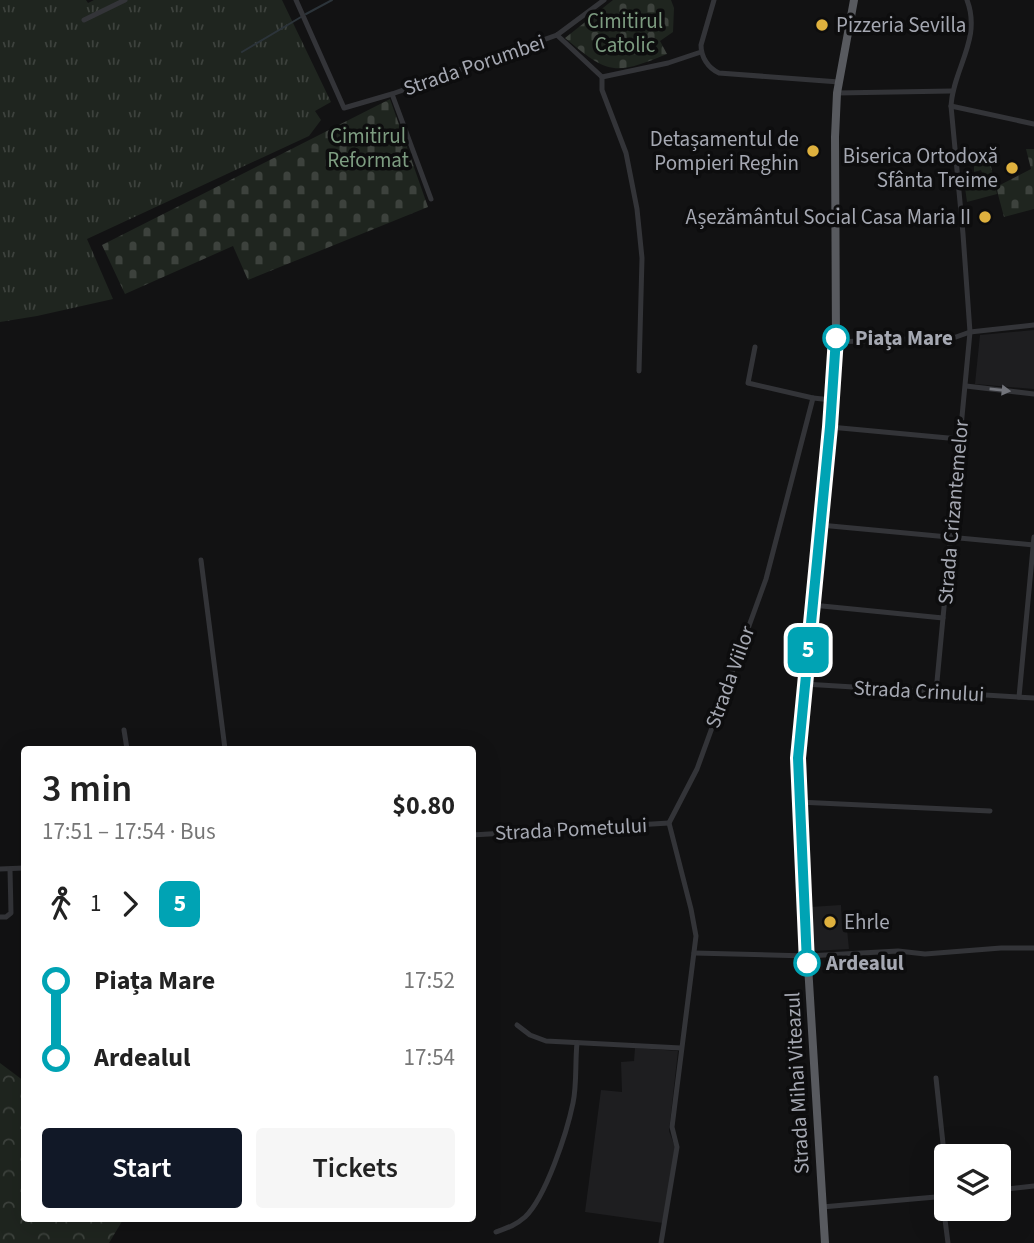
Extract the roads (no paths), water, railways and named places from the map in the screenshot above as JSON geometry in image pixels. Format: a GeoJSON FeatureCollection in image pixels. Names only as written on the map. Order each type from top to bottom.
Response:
{"type":"FeatureCollection","features":[{"type":"Feature","properties":{"kind":"highway","name":"Strada Mihai Viteazul"},"geometry":{"type":"LineString","coordinates":[[825,1243],[798,802],[798,758],[836,342],[837,93],[855,0]]}},
{"type":"Feature","properties":{"kind":"street"},"geometry":{"type":"LineString","coordinates":[[84,20],[125,0]]}},
{"type":"Feature","properties":{"kind":"street","name":"Strada Porumbei"},"geometry":{"type":"LineString","coordinates":[[296,0],[344,108],[392,94],[557,35],[604,0]]}},
{"type":"Feature","properties":{"kind":"street"},"geometry":{"type":"LineString","coordinates":[[714,0],[702,36],[701,52],[712,70],[719,73],[839,82]]}},
{"type":"Feature","properties":{"kind":"street"},"geometry":{"type":"LineString","coordinates":[[837,93],[951,91],[968,51],[971,35],[972,12],[967,0]]}},
{"type":"Feature","properties":{"kind":"street","name":"Strada Porumbei"},"geometry":{"type":"LineString","coordinates":[[557,35],[602,77]]}},
{"type":"Feature","properties":{"kind":"street"},"geometry":{"type":"LineString","coordinates":[[639,371],[642,270],[637,209],[626,153],[602,90],[602,77],[656,66],[701,52]]}},
{"type":"Feature","properties":{"kind":"street","name":"Strada Crizantemelor"},"geometry":{"type":"LineString","coordinates":[[936,692],[970,332],[951,91]]}},
{"type":"Feature","properties":{"kind":"street","name":"Strada Porumbei"},"geometry":{"type":"LineString","coordinates":[[392,94],[430,199]]}},
{"type":"Feature","properties":{"kind":"street"},"geometry":{"type":"LineString","coordinates":[[951,106],[1034,124]]}},
{"type":"Feature","properties":{"kind":"street"},"geometry":{"type":"LineString","coordinates":[[836,342],[956,337],[970,332],[1034,325]]}},
{"type":"Feature","properties":{"kind":"street"},"geometry":{"type":"LineString","coordinates":[[755,347],[748,383],[832,401]]}},
{"type":"Feature","properties":{"kind":"street"},"geometry":{"type":"LineString","coordinates":[[966,386],[1034,394]]}},
{"type":"Feature","properties":{"kind":"street","name":"Strada Viilor"},"geometry":{"type":"LineString","coordinates":[[669,823],[697,769],[766,579],[813,398]]}},
{"type":"Feature","properties":{"kind":"street"},"geometry":{"type":"LineString","coordinates":[[830,427],[959,439]]}},
{"type":"Feature","properties":{"kind":"street"},"geometry":{"type":"LineString","coordinates":[[820,525],[1034,545]]}},
{"type":"Feature","properties":{"kind":"street"},"geometry":{"type":"LineString","coordinates":[[1019,696],[1034,537]]}},
{"type":"Feature","properties":{"kind":"street"},"geometry":{"type":"LineString","coordinates":[[201,560],[225,746]]}},
{"type":"Feature","properties":{"kind":"street"},"geometry":{"type":"LineString","coordinates":[[812,605],[943,618]]}},
{"type":"Feature","properties":{"kind":"street","name":"Strada Crinului"},"geometry":{"type":"LineString","coordinates":[[804,684],[1034,698]]}},
{"type":"Feature","properties":{"kind":"street"},"geometry":{"type":"LineString","coordinates":[[124,730],[127,746]]}},
{"type":"Feature","properties":{"kind":"street"},"geometry":{"type":"LineString","coordinates":[[798,802],[990,811]]}},
{"type":"Feature","properties":{"kind":"street"},"geometry":{"type":"LineString","coordinates":[[660,1243],[677,1147],[672,1127],[694,953],[694,923],[669,823]]}},
{"type":"Feature","properties":{"kind":"street","name":"Strada Pometului"},"geometry":{"type":"LineString","coordinates":[[476,835],[669,823]]}},
{"type":"Feature","properties":{"kind":"street"},"geometry":{"type":"LineString","coordinates":[[0,869],[21,868]]}},
{"type":"Feature","properties":{"kind":"street"},"geometry":{"type":"LineString","coordinates":[[0,917],[6,917],[11,912],[9,869]]}},
{"type":"Feature","properties":{"kind":"street"},"geometry":{"type":"LineString","coordinates":[[694,953],[807,956],[898,951],[925,954],[1034,948]]}},
{"type":"Feature","properties":{"kind":"street"},"geometry":{"type":"LineString","coordinates":[[517,1026],[537,1038],[577,1043],[681,1048]]}},
{"type":"Feature","properties":{"kind":"street"},"geometry":{"type":"LineString","coordinates":[[496,1232],[513,1226],[526,1216],[535,1205],[553,1167],[573,1102],[577,1043]]}},
{"type":"Feature","properties":{"kind":"street"},"geometry":{"type":"LineString","coordinates":[[936,1077],[943,1144]]}},
{"type":"Feature","properties":{"kind":"street"},"geometry":{"type":"LineString","coordinates":[[1011,1189],[1034,1186]]}},
{"type":"Feature","properties":{"kind":"street"},"geometry":{"type":"LineString","coordinates":[[822,1207],[934,1197]]}},
{"type":"Feature","properties":{"kind":"street"},"geometry":{"type":"LineString","coordinates":[[946,1221],[948,1243]]}},
{"type":"Feature","properties":{"kind":"waterway"},"geometry":{"type":"LineString","coordinates":[[306,14],[332,0]]}},
{"type":"Feature","properties":{"kind":"waterway"},"geometry":{"type":"LineString","coordinates":[[242,52],[301,17]]}},
{"type":"Feature","properties":{"kind":"place","name":"Pizzeria Sevilla"},"geometry":{"type":"Point","coordinates":[822,25]}},
{"type":"Feature","properties":{"kind":"place","name":"Detașamentul de Pompieri Reghin"},"geometry":{"type":"Point","coordinates":[813,151]}},
{"type":"Feature","properties":{"kind":"place","name":"Biserica Ortodoxă Sfânta Treime"},"geometry":{"type":"Point","coordinates":[1012,168]}},
{"type":"Feature","properties":{"kind":"place","name":"Așezământul Social Casa Maria II"},"geometry":{"type":"Point","coordinates":[985,217]}},
{"type":"Feature","properties":{"kind":"place","name":"Piața Mare"},"geometry":{"type":"Point","coordinates":[836,338]}},
{"type":"Feature","properties":{"kind":"place","name":"Ehrle"},"geometry":{"type":"Point","coordinates":[830,922]}},
{"type":"Feature","properties":{"kind":"place","name":"Ardealul"},"geometry":{"type":"Point","coordinates":[807,963]}},
{"type":"Feature","properties":{"kind":"park label","name":"Cimitirul Catolic"},"geometry":{"type":"Point","coordinates":[625,33]}},
{"type":"Feature","properties":{"kind":"park label","name":"Cimitirul Reformat"},"geometry":{"type":"Point","coordinates":[368,148]}}]}
